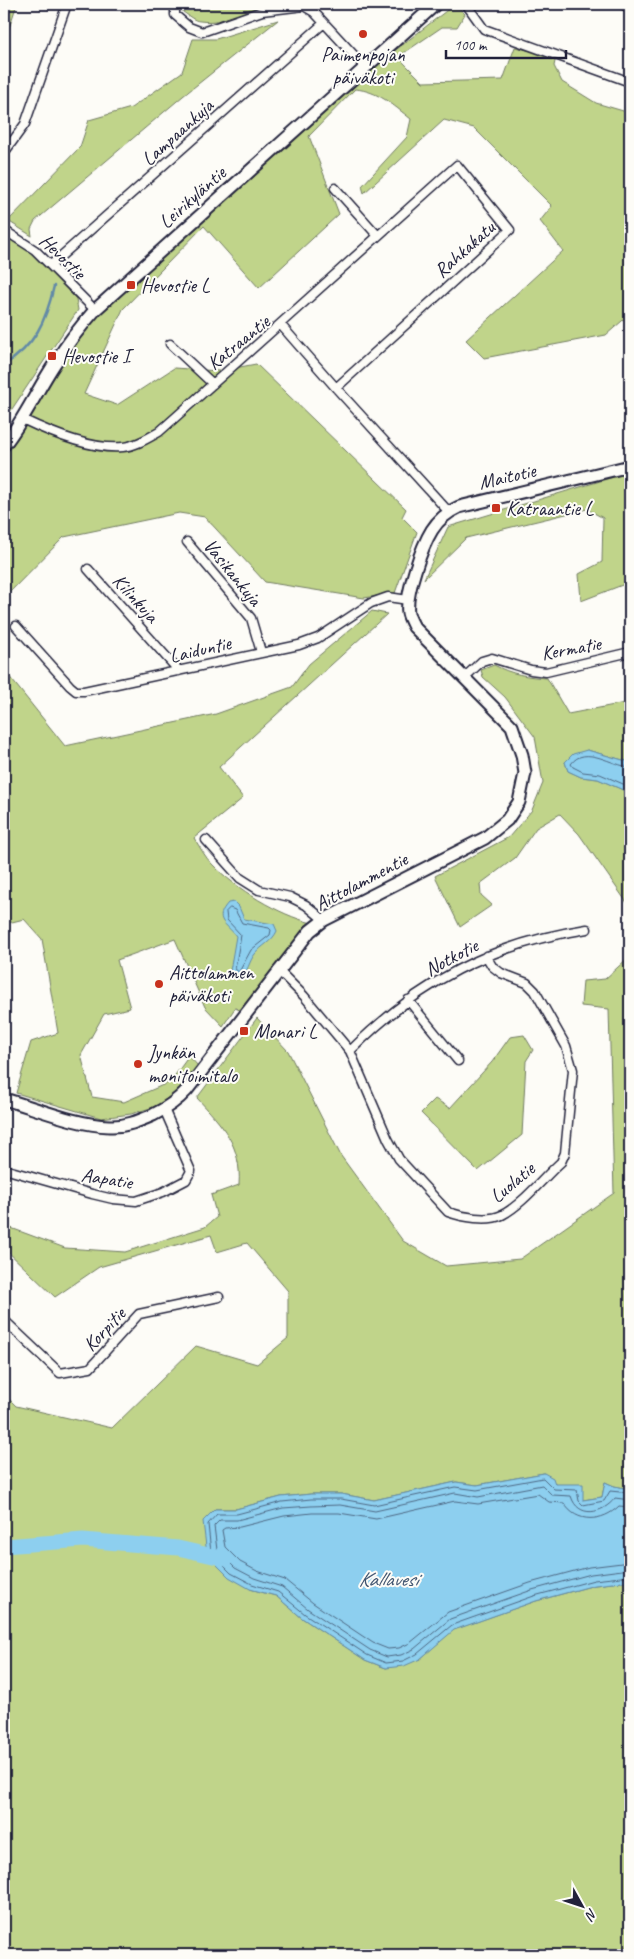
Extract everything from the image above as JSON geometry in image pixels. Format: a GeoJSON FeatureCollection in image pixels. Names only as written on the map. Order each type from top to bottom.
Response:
{"type":"FeatureCollection","features":[{"type":"Feature","properties":{"kind":"street"},"geometry":{"type":"LineString","coordinates":[[4,153],[26,124],[66,4]]}},
{"type":"Feature","properties":{"kind":"street"},"geometry":{"type":"LineString","coordinates":[[175,4],[175,15],[189,27],[202,32],[262,11],[304,6],[324,23],[365,67]]}},
{"type":"Feature","properties":{"kind":"street","name":"Leirikyläntie"},"geometry":{"type":"LineString","coordinates":[[4,445],[22,419],[54,364],[95,310],[436,4]]}},
{"type":"Feature","properties":{"kind":"street"},"geometry":{"type":"LineString","coordinates":[[466,4],[484,29],[630,82]]}},
{"type":"Feature","properties":{"kind":"street"},"geometry":{"type":"LineString","coordinates":[[626,4],[630,6]]}},
{"type":"Feature","properties":{"kind":"street","name":"Lampaankuja"},"geometry":{"type":"LineString","coordinates":[[51,265],[324,23]]}},
{"type":"Feature","properties":{"kind":"street","name":"Rahkakatu"},"geometry":{"type":"LineString","coordinates":[[280,324],[457,164],[510,230],[336,388]]}},
{"type":"Feature","properties":{"kind":"street"},"geometry":{"type":"LineString","coordinates":[[335,188],[378,236]]}},
{"type":"Feature","properties":{"kind":"street","name":"Hevostie"},"geometry":{"type":"LineString","coordinates":[[4,230],[25,242],[51,265],[95,310]]}},
{"type":"Feature","properties":{"kind":"street","name":"Katraantie"},"geometry":{"type":"LineString","coordinates":[[22,419],[95,444],[123,447],[136,444],[159,432],[280,324],[448,511]]}},
{"type":"Feature","properties":{"kind":"street"},"geometry":{"type":"LineString","coordinates":[[170,344],[213,384]]}},
{"type":"Feature","properties":{"kind":"street","name":"Maitotie"},"geometry":{"type":"LineString","coordinates":[[448,511],[630,466]]}},
{"type":"Feature","properties":{"kind":"street","name":"Aittolammentie"},"geometry":{"type":"LineString","coordinates":[[4,1099],[88,1123],[108,1126],[126,1125],[164,1109],[179,1100],[310,931],[324,920],[485,838],[507,820],[520,802],[525,774],[522,755],[512,726],[414,627],[408,612],[408,600],[420,560],[432,530],[448,511]]}},
{"type":"Feature","properties":{"kind":"street","name":"Vasikankuja"},"geometry":{"type":"LineString","coordinates":[[187,542],[251,618],[261,652]]}},
{"type":"Feature","properties":{"kind":"street","name":"Kilinkuja"},"geometry":{"type":"LineString","coordinates":[[88,569],[179,671]]}},
{"type":"Feature","properties":{"kind":"street","name":"Laiduntie"},"geometry":{"type":"LineString","coordinates":[[16,626],[76,691],[84,691],[299,645],[318,638],[371,603],[388,597],[408,600]]}},
{"type":"Feature","properties":{"kind":"street","name":"Kermatie"},"geometry":{"type":"LineString","coordinates":[[465,677],[482,662],[492,658],[531,670],[546,672],[630,652]]}},
{"type":"Feature","properties":{"kind":"street"},"geometry":{"type":"LineString","coordinates":[[206,840],[240,878],[258,890],[290,897],[306,904],[324,920]]}},
{"type":"Feature","properties":{"kind":"street","name":"Notkotie"},"geometry":{"type":"LineString","coordinates":[[350,1051],[376,1025],[408,1000],[462,966],[508,947],[587,929]]}},
{"type":"Feature","properties":{"kind":"street","name":"Luolatie"},"geometry":{"type":"LineString","coordinates":[[278,970],[304,996],[350,1051],[388,1139],[399,1159],[448,1212],[457,1215],[492,1218],[503,1215],[561,1162],[565,1152],[573,1070],[566,1046],[535,991],[527,984],[501,973],[492,966],[486,956]]}},
{"type":"Feature","properties":{"kind":"street"},"geometry":{"type":"LineString","coordinates":[[408,1000],[458,1061]]}},
{"type":"Feature","properties":{"kind":"street","name":"Aapatie"},"geometry":{"type":"LineString","coordinates":[[4,1169],[113,1199],[136,1201],[163,1192],[186,1180],[191,1170],[164,1109]]}},
{"type":"Feature","properties":{"kind":"street","name":"Korpitie"},"geometry":{"type":"LineString","coordinates":[[4,1320],[60,1373],[90,1368],[139,1314],[219,1297]]}},
{"type":"Feature","properties":{"kind":"green space"},"geometry":{"type":"Polygon","coordinates":[[[4,4],[17,4],[4,43],[4,4]]]}},
{"type":"Feature","properties":{"kind":"green space"},"geometry":{"type":"Polygon","coordinates":[[[184,4],[283,4],[272,5],[210,22],[191,18],[183,12],[184,4]]]}},
{"type":"Feature","properties":{"kind":"green space"},"geometry":{"type":"Polygon","coordinates":[[[455,4],[465,14],[457,27],[442,27],[398,57],[423,82],[503,80],[515,47],[556,57],[554,66],[562,82],[596,103],[630,113],[630,314],[606,335],[484,358],[466,340],[563,251],[540,221],[552,206],[474,128],[444,120],[364,193],[362,186],[407,137],[411,119],[378,96],[355,89],[309,136],[339,214],[259,288],[204,226],[123,309],[84,394],[117,405],[174,368],[219,371],[256,364],[406,509],[402,517],[417,532],[395,593],[364,598],[265,582],[205,517],[179,513],[64,537],[4,598],[4,443],[96,312],[366,73],[455,4]]]}},
{"type":"Feature","properties":{"kind":"green space"},"geometry":{"type":"Polygon","coordinates":[[[278,20],[183,96],[35,221],[31,229],[32,236],[8,221],[80,147],[89,120],[131,108],[182,72],[193,39],[216,39],[278,20]]]}},
{"type":"Feature","properties":{"kind":"green space"},"geometry":{"type":"Polygon","coordinates":[[[4,236],[27,248],[76,299],[78,310],[4,421],[4,236]]]}},
{"type":"Feature","properties":{"kind":"green space"},"geometry":{"type":"Polygon","coordinates":[[[630,472],[630,582],[581,601],[579,574],[602,562],[603,518],[587,509],[466,538],[424,579],[448,527],[630,472]]]}},
{"type":"Feature","properties":{"kind":"green space"},"geometry":{"type":"Polygon","coordinates":[[[372,611],[387,614],[219,767],[243,798],[194,838],[209,861],[245,892],[286,914],[312,923],[242,1011],[235,1008],[223,1026],[205,1007],[175,939],[117,960],[130,1008],[104,1014],[81,1055],[92,1097],[124,1102],[170,1082],[189,1056],[198,1066],[181,1088],[157,1106],[131,1114],[101,1118],[16,1093],[31,1042],[58,1033],[42,939],[24,919],[4,924],[4,670],[65,746],[216,714],[292,687],[309,664],[372,611]]]}},
{"type":"Feature","properties":{"kind":"green space"},"geometry":{"type":"Polygon","coordinates":[[[494,665],[507,671],[547,678],[568,714],[630,702],[630,762],[587,750],[565,762],[568,771],[581,777],[598,779],[630,793],[630,907],[579,834],[560,814],[536,828],[515,858],[480,884],[481,895],[492,905],[460,927],[435,876],[509,837],[532,810],[543,783],[535,737],[505,697],[483,677],[481,670],[494,665]]]}},
{"type":"Feature","properties":{"kind":"green space"},"geometry":{"type":"Polygon","coordinates":[[[630,956],[630,1489],[605,1482],[602,1497],[583,1500],[555,1484],[544,1473],[477,1485],[456,1482],[374,1500],[341,1494],[311,1494],[281,1497],[236,1509],[215,1509],[250,1589],[276,1596],[302,1618],[365,1660],[386,1668],[420,1659],[453,1630],[536,1601],[595,1585],[630,1581],[630,1955],[4,1955],[4,1394],[16,1406],[112,1428],[196,1346],[257,1364],[288,1338],[288,1291],[247,1243],[217,1252],[211,1235],[99,1267],[55,1297],[4,1248],[4,1239],[11,1228],[65,1248],[125,1252],[205,1227],[217,1217],[211,1195],[239,1185],[237,1158],[234,1147],[222,1127],[197,1098],[257,1018],[288,1051],[341,1156],[403,1241],[446,1266],[520,1259],[614,1193],[609,1009],[581,1006],[583,981],[605,979],[630,956]]]}},
{"type":"Feature","properties":{"kind":"green space"},"geometry":{"type":"Polygon","coordinates":[[[524,1035],[533,1050],[526,1061],[522,1135],[478,1171],[421,1113],[435,1099],[450,1108],[492,1062],[510,1037],[524,1035]]]}},
{"type":"Feature","properties":{"kind":"water"},"geometry":{"type":"Polygon","coordinates":[[[587,750],[630,762],[630,793],[598,779],[581,777],[568,771],[565,762],[573,754],[587,750]]]}},
{"type":"Feature","properties":{"kind":"water"},"geometry":{"type":"Polygon","coordinates":[[[234,902],[239,907],[244,919],[274,924],[277,931],[255,954],[241,978],[235,976],[230,971],[236,936],[221,917],[228,903],[234,902]]]}},
{"type":"Feature","properties":{"kind":"water","name":"Kallavesi"},"geometry":{"type":"Polygon","coordinates":[[[544,1473],[553,1478],[555,1484],[583,1484],[583,1500],[602,1497],[605,1482],[630,1489],[630,1581],[595,1585],[536,1601],[454,1630],[420,1659],[404,1666],[386,1668],[365,1660],[302,1618],[276,1596],[250,1589],[229,1577],[207,1555],[203,1521],[215,1509],[236,1509],[281,1497],[311,1494],[341,1494],[374,1500],[456,1482],[477,1485],[544,1473]]]}},
{"type":"Feature","properties":{"kind":"waterway"},"geometry":{"type":"LineString","coordinates":[[4,365],[24,350],[38,332],[54,286]]}},
{"type":"Feature","properties":{"kind":"waterway"},"geometry":{"type":"LineString","coordinates":[[4,1546],[83,1540],[178,1548],[226,1559]]}},
{"type":"Feature","properties":{"kind":"place","name":"Paimenpojan päiväkoti"},"geometry":{"type":"Point","coordinates":[363,34]}},
{"type":"Feature","properties":{"kind":"place","name":"Hevostie L"},"geometry":{"type":"Point","coordinates":[131,285]}},
{"type":"Feature","properties":{"kind":"place","name":"Hevostie I"},"geometry":{"type":"Point","coordinates":[52,356]}},
{"type":"Feature","properties":{"kind":"place","name":"Katraantie L"},"geometry":{"type":"Point","coordinates":[496,508]}},
{"type":"Feature","properties":{"kind":"place","name":"Aittolammen päiväkoti"},"geometry":{"type":"Point","coordinates":[159,984]}},
{"type":"Feature","properties":{"kind":"place","name":"Monari L"},"geometry":{"type":"Point","coordinates":[244,1031]}},
{"type":"Feature","properties":{"kind":"place","name":"Jynkän monitoimitalo"},"geometry":{"type":"Point","coordinates":[138,1064]}}]}
